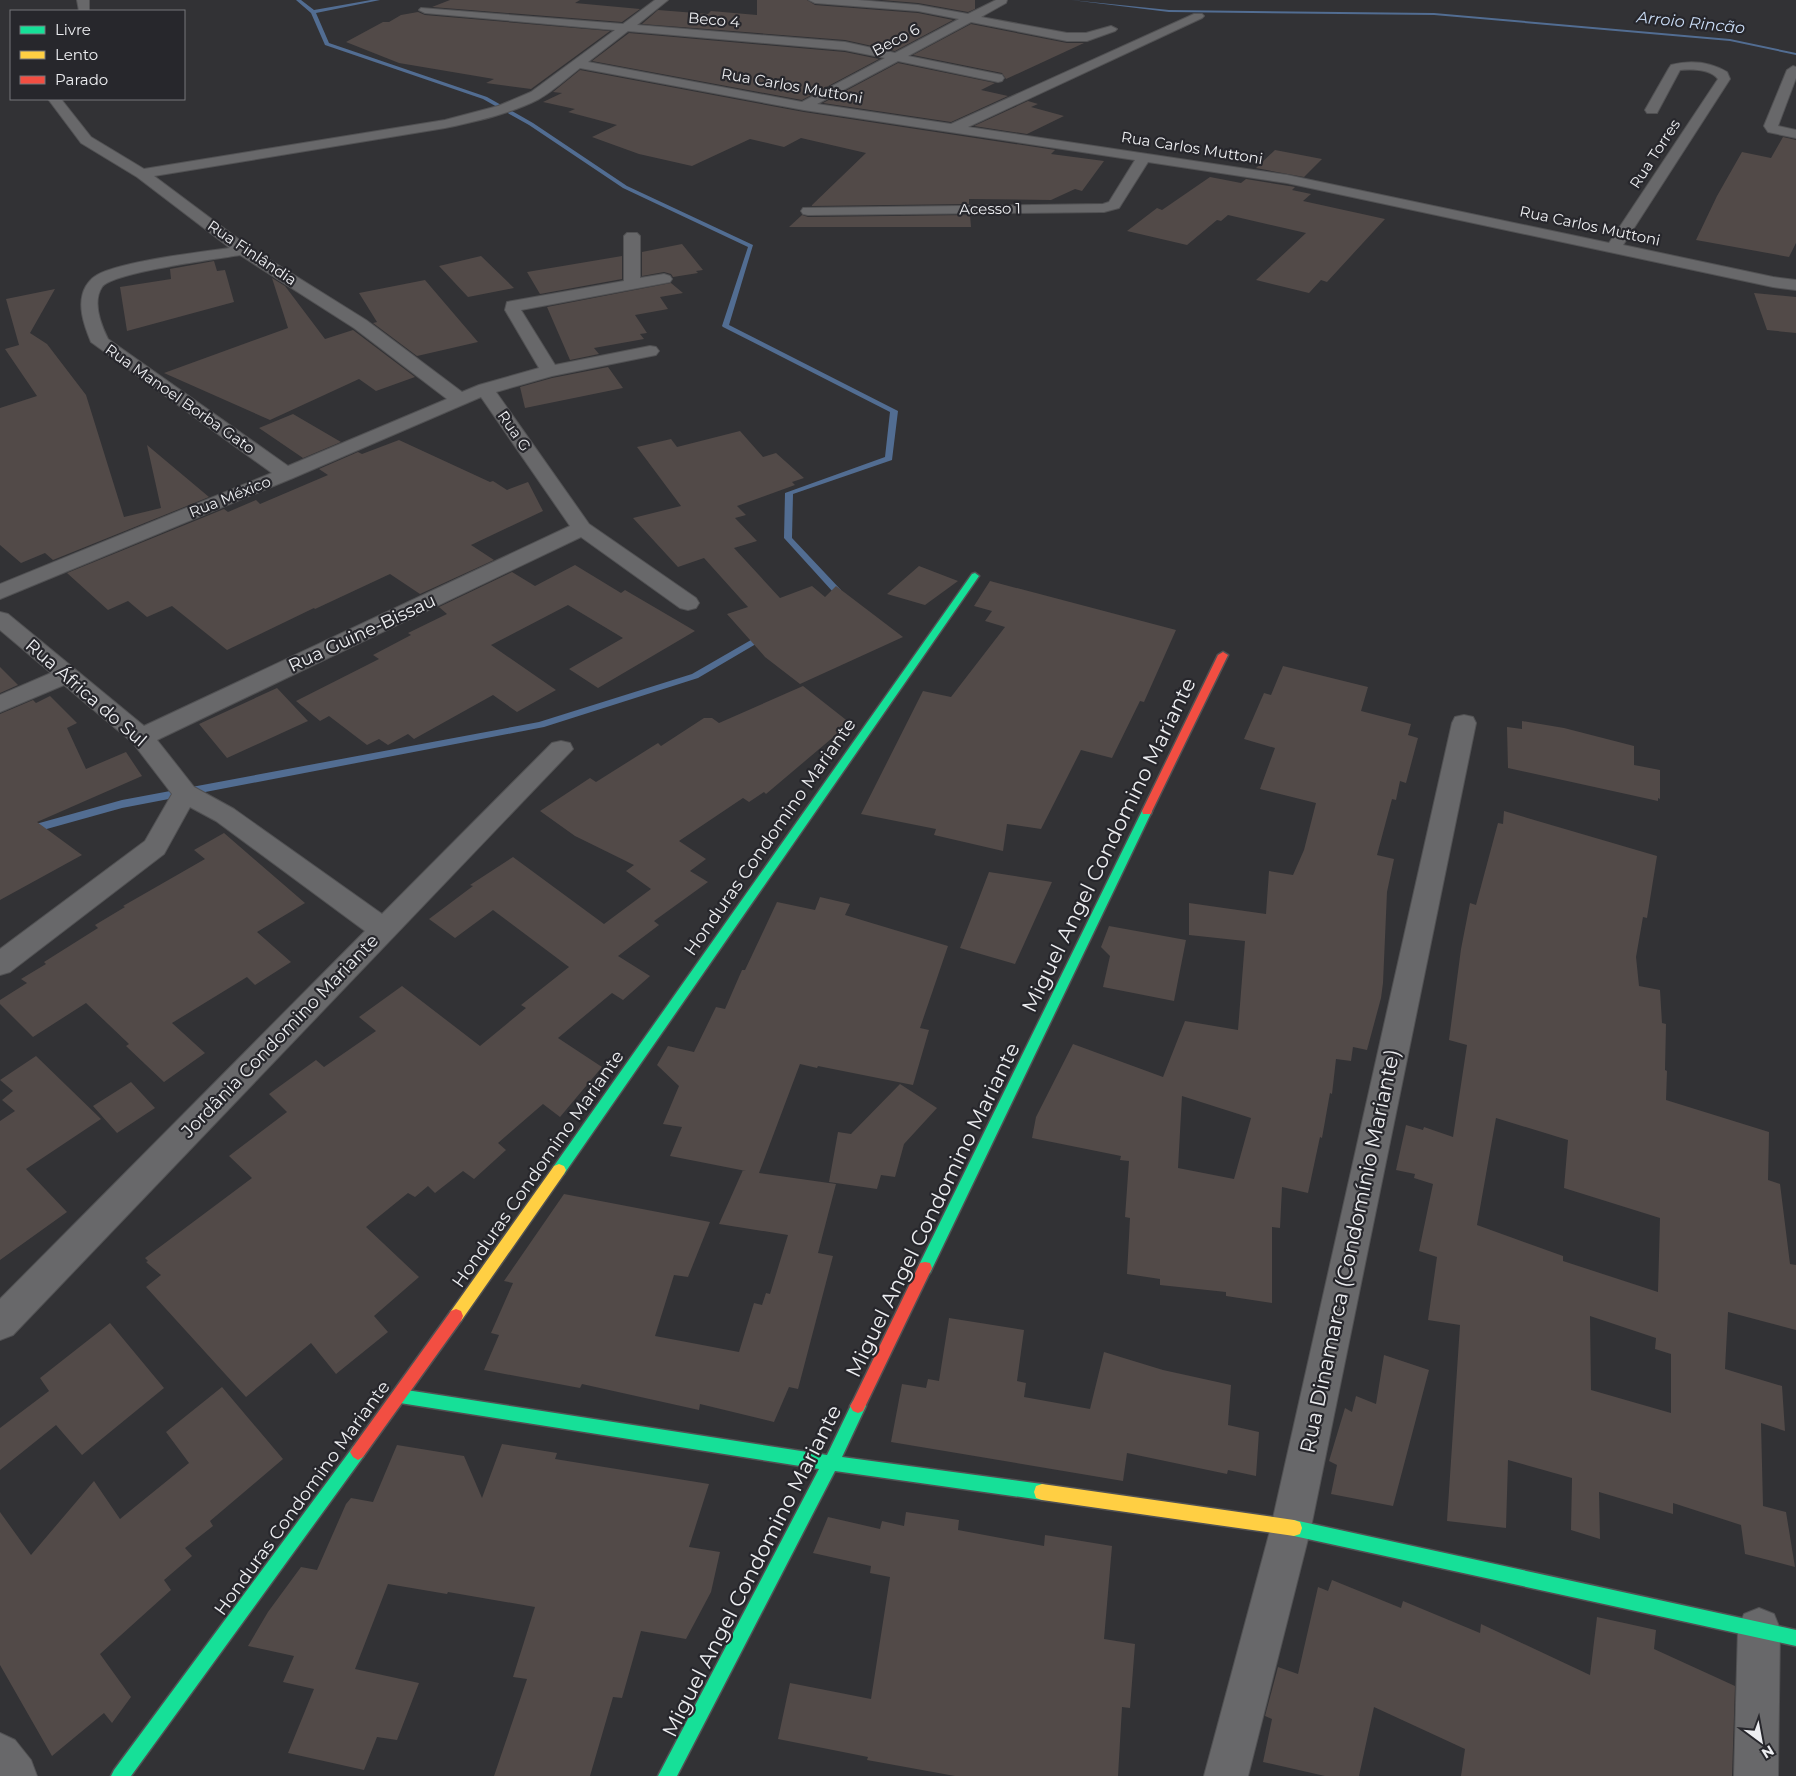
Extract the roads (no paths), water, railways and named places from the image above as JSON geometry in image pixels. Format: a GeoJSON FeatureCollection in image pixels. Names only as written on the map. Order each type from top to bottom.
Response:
{"type":"FeatureCollection","features":[{"type":"Feature","properties":{"kind":"street"},"geometry":{"type":"LineString","coordinates":[[142,174],[445,124],[517,105],[536,95],[662,0]]}},
{"type":"Feature","properties":{"kind":"street"},"geometry":{"type":"LineString","coordinates":[[815,0],[918,8],[1077,38],[1088,37],[1110,29]]}},
{"type":"Feature","properties":{"kind":"street","name":"Beco 6"},"geometry":{"type":"LineString","coordinates":[[804,106],[1002,0]]}},
{"type":"Feature","properties":{"kind":"street","name":"Beco 4"},"geometry":{"type":"LineString","coordinates":[[425,10],[845,46],[998,78]]}},
{"type":"Feature","properties":{"kind":"street"},"geometry":{"type":"LineString","coordinates":[[954,128],[1198,16]]}},
{"type":"Feature","properties":{"kind":"street","name":"Rua Carlos Muttoni"},"geometry":{"type":"LineString","coordinates":[[578,64],[804,106],[1287,179],[1773,282],[1796,285]]}},
{"type":"Feature","properties":{"kind":"street","name":"Rua Torres"},"geometry":{"type":"LineString","coordinates":[[1614,247],[1724,80],[1723,75],[1717,71],[1696,67],[1675,68],[1652,110]]}},
{"type":"Feature","properties":{"kind":"street"},"geometry":{"type":"LineString","coordinates":[[1793,70],[1771,126],[1773,130],[1796,134]]}},
{"type":"Feature","properties":{"kind":"street","name":"Rua Finlândia"},"geometry":{"type":"LineString","coordinates":[[55,100],[86,140],[142,174],[243,250],[360,324],[459,399]]}},
{"type":"Feature","properties":{"kind":"street","name":"Acesso 1"},"geometry":{"type":"LineString","coordinates":[[808,211],[1104,208],[1114,205],[1144,157]]}},
{"type":"Feature","properties":{"kind":"street"},"geometry":{"type":"LineString","coordinates":[[632,236],[632,284]]}},
{"type":"Feature","properties":{"kind":"street","name":"Rua Manoel Borba Gato"},"geometry":{"type":"LineString","coordinates":[[243,250],[120,273],[100,280],[89,299],[94,329],[100,342],[286,474]]}},
{"type":"Feature","properties":{"kind":"street"},"geometry":{"type":"LineString","coordinates":[[550,371],[513,310],[513,306],[664,279]]}},
{"type":"Feature","properties":{"kind":"street","name":"Rua G"},"geometry":{"type":"LineString","coordinates":[[650,351],[550,371],[485,389],[582,528],[688,603]]}},
{"type":"Feature","properties":{"kind":"street","name":"Rua México"},"geometry":{"type":"LineString","coordinates":[[0,592],[286,474],[485,389]]}},
{"type":"Feature","properties":{"kind":"street","name":"Rua Guine-Bissau"},"geometry":{"type":"LineString","coordinates":[[142,738],[582,528]]}},
{"type":"Feature","properties":{"kind":"street","name":"Honduras Condomino Mariante"},"geometry":{"type":"LineString","coordinates":[[120,1776],[400,1396],[975,576]]}},
{"type":"Feature","properties":{"kind":"street","name":"Rua África do Sul"},"geometry":{"type":"LineString","coordinates":[[0,619],[142,738],[185,793]]}},
{"type":"Feature","properties":{"kind":"street","name":"Miguel Angel Condomino Mariante"},"geometry":{"type":"LineString","coordinates":[[667,1776],[830,1464],[1223,655]]}},
{"type":"Feature","properties":{"kind":"street"},"geometry":{"type":"LineString","coordinates":[[0,704],[66,675]]}},
{"type":"Feature","properties":{"kind":"street","name":"Rua Dinamarca (Condomínio Mariante)"},"geometry":{"type":"LineString","coordinates":[[1226,1776],[1291,1527],[1464,723]]}},
{"type":"Feature","properties":{"kind":"street","name":"Jordânia Condomino Mariante"},"geometry":{"type":"LineString","coordinates":[[0,1323],[561,749]]}},
{"type":"Feature","properties":{"kind":"street"},"geometry":{"type":"LineString","coordinates":[[0,964],[155,847],[185,793],[225,815],[384,930]]}},
{"type":"Feature","properties":{"kind":"street"},"geometry":{"type":"LineString","coordinates":[[400,1396],[830,1464],[1291,1527],[1778,1634],[1756,1776]]}},
{"type":"Feature","properties":{"kind":"street"},"geometry":{"type":"LineString","coordinates":[[0,1755],[15,1776]]}},
{"type":"Feature","properties":{"kind":"waterway","name":"Arroio Rincão"},"geometry":{"type":"LineString","coordinates":[[298,0],[313,12]]}},
{"type":"Feature","properties":{"kind":"waterway","name":"Arroio Rincão"},"geometry":{"type":"LineString","coordinates":[[313,12],[378,0]]}},
{"type":"Feature","properties":{"kind":"waterway","name":"Arroio Rincão"},"geometry":{"type":"LineString","coordinates":[[1073,0],[1169,11],[1434,14],[1730,40],[1796,54]]}},
{"type":"Feature","properties":{"kind":"waterway"},"geometry":{"type":"LineString","coordinates":[[313,12],[327,44],[485,98],[531,124],[625,187],[751,246],[725,326],[894,411],[889,458],[789,493],[788,538],[838,592],[831,597]]}},
{"type":"Feature","properties":{"kind":"waterway"},"geometry":{"type":"LineString","coordinates":[[0,838],[122,804],[540,725],[695,676],[765,635]]}}]}
